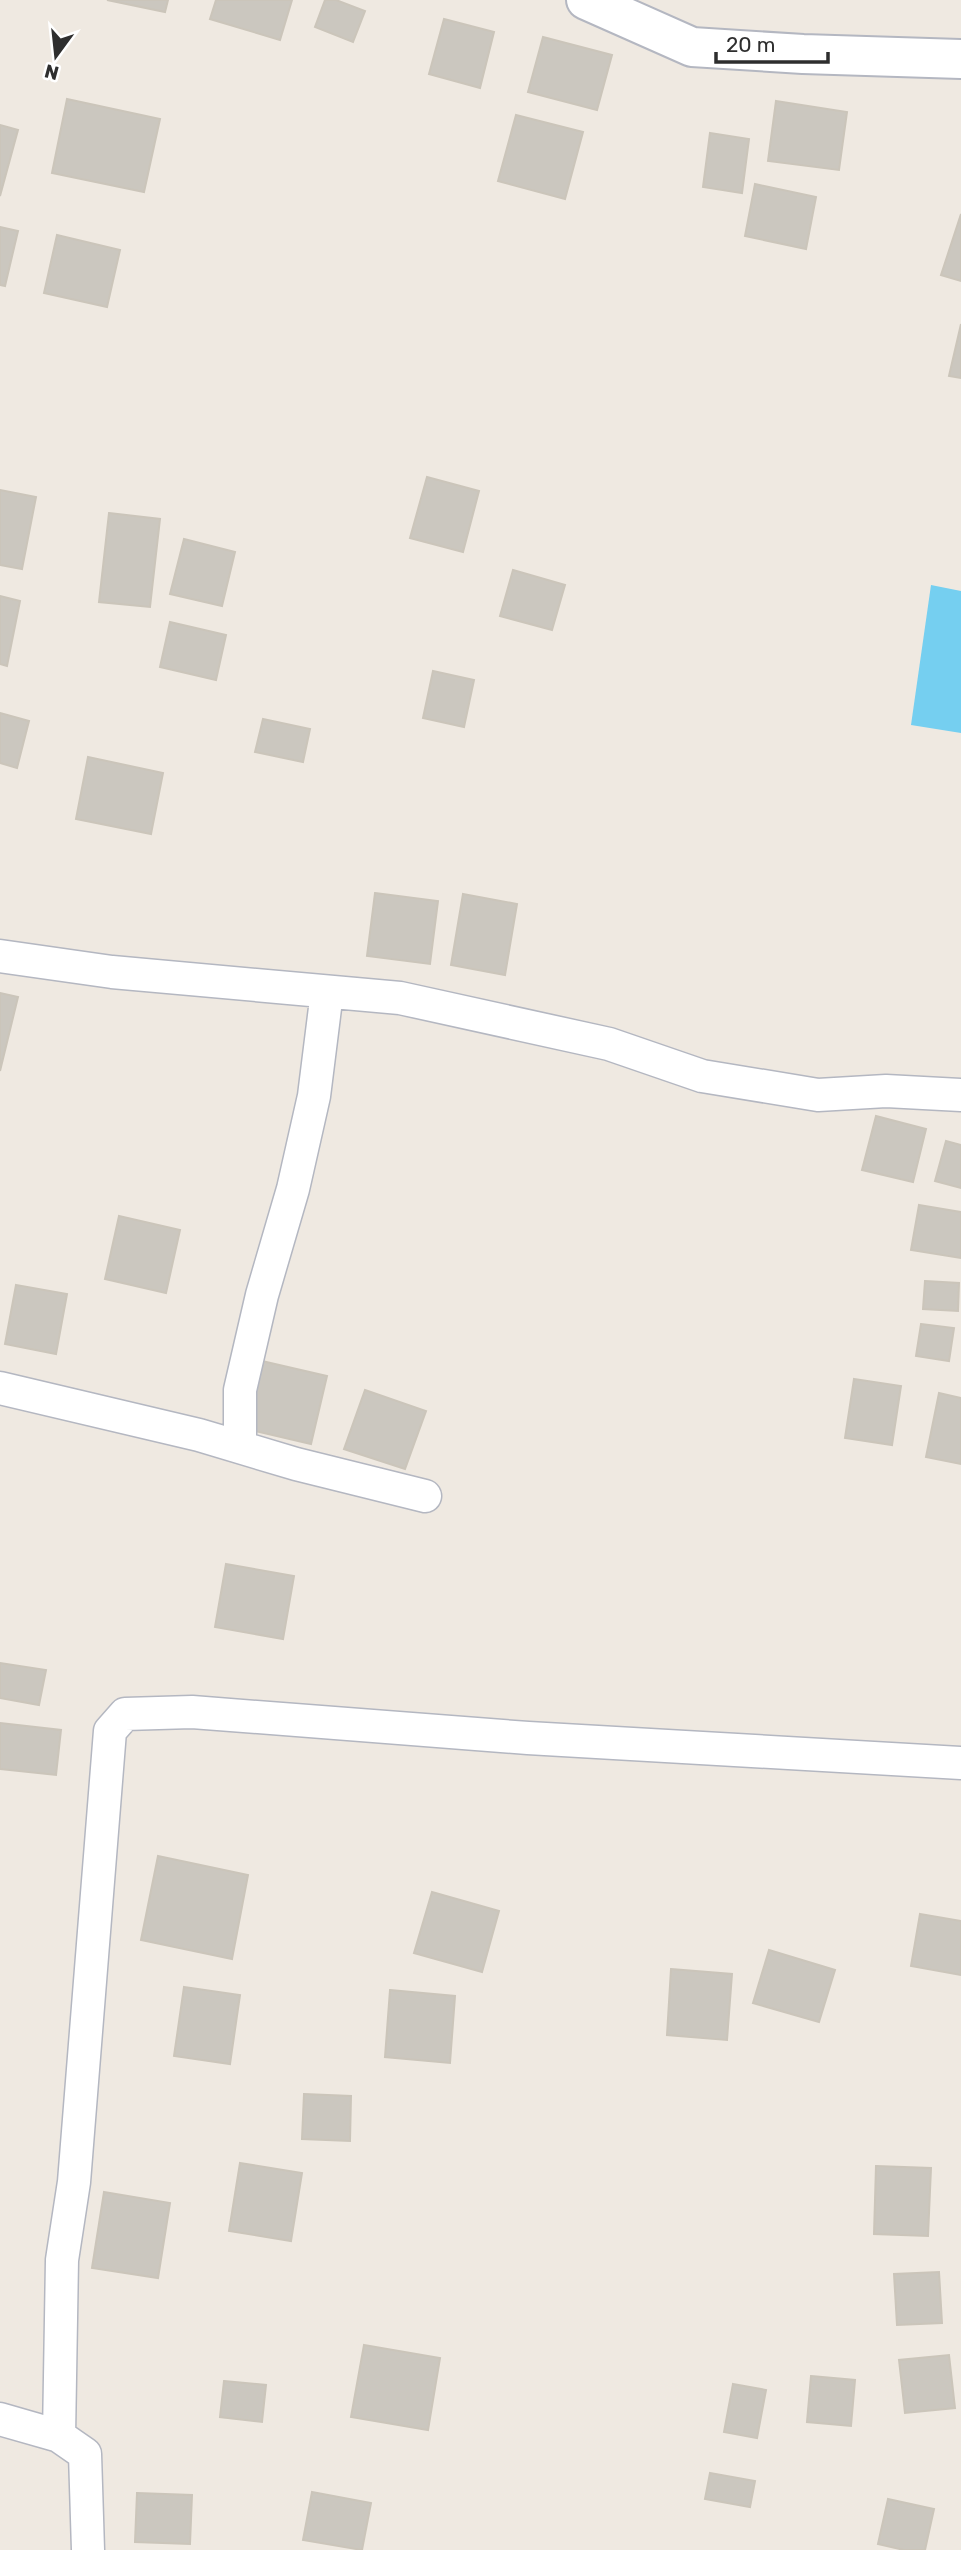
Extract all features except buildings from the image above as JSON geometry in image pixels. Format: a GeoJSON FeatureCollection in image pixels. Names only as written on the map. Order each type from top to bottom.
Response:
{"type":"FeatureCollection","features":[{"type":"Feature","properties":{"kind":"street"},"geometry":{"type":"LineString","coordinates":[[586,0],[692,47],[961,59]]}},
{"type":"Feature","properties":{"kind":"street"},"geometry":{"type":"LineString","coordinates":[[0,956],[112,972],[401,998],[609,1045],[702,1076],[817,1095],[886,1091],[961,1095]]}},
{"type":"Feature","properties":{"kind":"street"},"geometry":{"type":"LineString","coordinates":[[240,1447],[240,1390],[262,1295],[293,1189],[314,1096],[327,992]]}},
{"type":"Feature","properties":{"kind":"street"},"geometry":{"type":"LineString","coordinates":[[0,1388],[199,1435],[425,1496]]}},
{"type":"Feature","properties":{"kind":"street"},"geometry":{"type":"LineString","coordinates":[[59,2436],[62,2260],[74,2182],[110,1731],[125,1714],[192,1712],[527,1738],[961,1763]]}},
{"type":"Feature","properties":{"kind":"street"},"geometry":{"type":"LineString","coordinates":[[0,2419],[59,2436],[85,2454],[88,2550]]}},
{"type":"Feature","properties":{"kind":"water"},"geometry":{"type":"Polygon","coordinates":[[[931,585],[961,591],[961,733],[911,725],[931,585]]]}}]}
